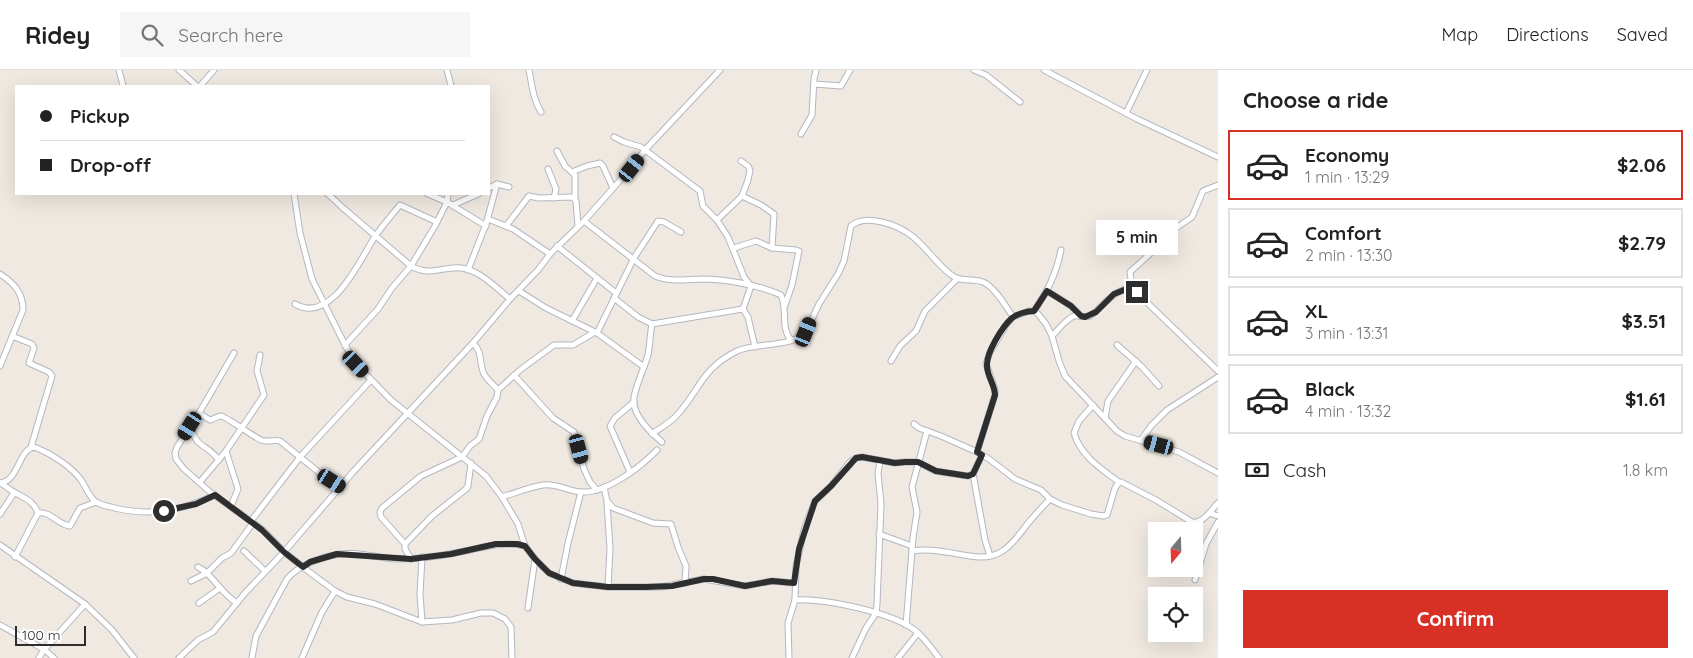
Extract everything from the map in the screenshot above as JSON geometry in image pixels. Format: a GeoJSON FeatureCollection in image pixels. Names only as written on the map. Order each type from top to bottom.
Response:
{"type":"FeatureCollection","features":[{"type":"Feature","properties":{"kind":"street"},"geometry":{"type":"LineString","coordinates":[[119,70],[123,85]]}},
{"type":"Feature","properties":{"kind":"street"},"geometry":{"type":"LineString","coordinates":[[178,70],[197,85]]}},
{"type":"Feature","properties":{"kind":"street"},"geometry":{"type":"LineString","coordinates":[[199,85],[214,70]]}},
{"type":"Feature","properties":{"kind":"street"},"geometry":{"type":"LineString","coordinates":[[447,70],[451,85]]}},
{"type":"Feature","properties":{"kind":"street"},"geometry":{"type":"LineString","coordinates":[[529,70],[533,94],[541,112]]}},
{"type":"Feature","properties":{"kind":"street"},"geometry":{"type":"LineString","coordinates":[[179,658],[198,640],[213,632],[340,486],[473,344],[557,246],[584,221],[645,150],[720,70]]}},
{"type":"Feature","properties":{"kind":"street"},"geometry":{"type":"LineString","coordinates":[[801,134],[812,115],[816,70]]}},
{"type":"Feature","properties":{"kind":"street"},"geometry":{"type":"LineString","coordinates":[[814,84],[841,86],[850,70]]}},
{"type":"Feature","properties":{"kind":"street"},"geometry":{"type":"LineString","coordinates":[[974,70],[986,75],[1020,102]]}},
{"type":"Feature","properties":{"kind":"street"},"geometry":{"type":"LineString","coordinates":[[1044,70],[1218,158]]}},
{"type":"Feature","properties":{"kind":"street"},"geometry":{"type":"LineString","coordinates":[[1126,113],[1148,70]]}},
{"type":"Feature","properties":{"kind":"street"},"geometry":{"type":"LineString","coordinates":[[614,137],[645,150],[699,189],[703,206],[717,220],[734,248],[744,277],[752,286]]}},
{"type":"Feature","properties":{"kind":"street"},"geometry":{"type":"LineString","coordinates":[[558,152],[565,166],[576,178],[575,199],[578,226]]}},
{"type":"Feature","properties":{"kind":"street"},"geometry":{"type":"LineString","coordinates":[[717,220],[742,196],[750,170],[741,161]]}},
{"type":"Feature","properties":{"kind":"street"},"geometry":{"type":"LineString","coordinates":[[572,172],[600,163],[613,188]]}},
{"type":"Feature","properties":{"kind":"street"},"geometry":{"type":"LineString","coordinates":[[548,169],[556,188],[554,198]]}},
{"type":"Feature","properties":{"kind":"street"},"geometry":{"type":"LineString","coordinates":[[468,270],[486,226],[497,184]]}},
{"type":"Feature","properties":{"kind":"street"},"geometry":{"type":"LineString","coordinates":[[490,188],[497,184],[509,187]]}},
{"type":"Feature","properties":{"kind":"street"},"geometry":{"type":"LineString","coordinates":[[1218,186],[1203,192],[1192,217],[1169,234],[1130,272],[1132,288],[1218,370]]}},
{"type":"Feature","properties":{"kind":"street"},"geometry":{"type":"LineString","coordinates":[[294,195],[300,233],[312,279],[356,364],[391,400],[486,476],[502,497],[518,524],[525,546],[549,573],[573,583],[608,587],[662,587],[704,579],[713,579],[745,586],[772,581],[794,583]]}},
{"type":"Feature","properties":{"kind":"street"},"geometry":{"type":"LineString","coordinates":[[329,195],[416,269],[432,272],[458,268],[468,270],[478,274],[510,299]]}},
{"type":"Feature","properties":{"kind":"street"},"geometry":{"type":"LineString","coordinates":[[430,195],[447,202],[486,226]]}},
{"type":"Feature","properties":{"kind":"street"},"geometry":{"type":"LineString","coordinates":[[345,345],[378,309],[392,288],[411,266],[437,222],[447,202],[448,195]]}},
{"type":"Feature","properties":{"kind":"street"},"geometry":{"type":"LineString","coordinates":[[452,205],[476,195]]}},
{"type":"Feature","properties":{"kind":"street"},"geometry":{"type":"LineString","coordinates":[[506,226],[528,196],[554,198],[569,196],[575,199]]}},
{"type":"Feature","properties":{"kind":"street"},"geometry":{"type":"LineString","coordinates":[[742,196],[774,214],[772,248]]}},
{"type":"Feature","properties":{"kind":"street"},"geometry":{"type":"LineString","coordinates":[[295,304],[310,309],[325,305],[340,291],[349,280],[376,236],[400,205],[437,222]]}},
{"type":"Feature","properties":{"kind":"street"},"geometry":{"type":"LineString","coordinates":[[488,218],[506,226],[550,254]]}},
{"type":"Feature","properties":{"kind":"street"},"geometry":{"type":"LineString","coordinates":[[584,221],[660,278],[719,280],[752,286],[781,296],[785,305],[787,333],[791,340]]}},
{"type":"Feature","properties":{"kind":"street"},"geometry":{"type":"LineString","coordinates":[[411,559],[405,549],[405,544],[381,517],[380,512],[382,508],[421,476],[462,457],[470,446],[479,439],[487,416],[497,397],[498,390],[514,375],[554,345],[573,346],[596,333],[634,258],[658,221],[664,222],[681,232]]}},
{"type":"Feature","properties":{"kind":"street"},"geometry":{"type":"LineString","coordinates":[[652,434],[678,413],[704,375],[722,360],[738,351],[755,346],[798,339],[806,332],[819,304],[844,262],[851,226],[858,221],[878,221],[908,233],[957,279],[986,283],[1013,317]]}},
{"type":"Feature","properties":{"kind":"street"},"geometry":{"type":"LineString","coordinates":[[734,248],[753,240],[772,248],[796,250],[800,253],[785,305]]}},
{"type":"Feature","properties":{"kind":"street"},"geometry":{"type":"LineString","coordinates":[[557,246],[597,278],[638,317],[652,324],[743,309]]}},
{"type":"Feature","properties":{"kind":"street"},"geometry":{"type":"LineString","coordinates":[[1034,311],[1056,274],[1061,250]]}},
{"type":"Feature","properties":{"kind":"street"},"geometry":{"type":"LineString","coordinates":[[0,274],[18,289],[23,302],[23,310],[0,366]]}},
{"type":"Feature","properties":{"kind":"street"},"geometry":{"type":"LineString","coordinates":[[572,321],[597,278]]}},
{"type":"Feature","properties":{"kind":"street"},"geometry":{"type":"LineString","coordinates":[[891,361],[900,346],[916,331],[925,311],[931,303],[957,279]]}},
{"type":"Feature","properties":{"kind":"street"},"geometry":{"type":"LineString","coordinates":[[743,309],[752,286]]}},
{"type":"Feature","properties":{"kind":"street"},"geometry":{"type":"LineString","coordinates":[[1052,336],[1070,318],[1090,316],[1114,294],[1132,288]]}},
{"type":"Feature","properties":{"kind":"street"},"geometry":{"type":"LineString","coordinates":[[519,291],[546,308],[596,333],[644,366]]}},
{"type":"Feature","properties":{"kind":"street"},"geometry":{"type":"LineString","coordinates":[[1047,291],[1071,306],[1081,316]]}},
{"type":"Feature","properties":{"kind":"street"},"geometry":{"type":"LineString","coordinates":[[743,309],[748,317],[755,346]]}},
{"type":"Feature","properties":{"kind":"street"},"geometry":{"type":"LineString","coordinates":[[990,556],[985,540],[973,474],[995,395],[995,389],[987,370],[988,358],[998,336],[1013,317],[1029,311],[1034,311],[1038,314],[1046,324],[1052,336],[1065,376],[1119,432],[1125,436],[1179,452],[1217,472]]}},
{"type":"Feature","properties":{"kind":"street"},"geometry":{"type":"LineString","coordinates":[[652,324],[648,355],[634,402],[641,420],[652,434],[662,442]]}},
{"type":"Feature","properties":{"kind":"street"},"geometry":{"type":"LineString","coordinates":[[0,483],[6,482],[11,477],[31,447],[52,376],[49,372],[29,363],[34,348],[32,344],[12,336]]}},
{"type":"Feature","properties":{"kind":"street"},"geometry":{"type":"LineString","coordinates":[[473,344],[479,351],[484,373],[498,390]]}},
{"type":"Feature","properties":{"kind":"street"},"geometry":{"type":"LineString","coordinates":[[1117,345],[1136,361],[1159,386]]}},
{"type":"Feature","properties":{"kind":"street"},"geometry":{"type":"LineString","coordinates":[[234,352],[200,413],[177,447],[175,453],[176,460],[184,469],[252,522],[303,567],[335,591],[347,597],[375,604],[422,622],[452,620],[481,613],[493,613],[501,616],[511,627],[512,658]]}},
{"type":"Feature","properties":{"kind":"street"},"geometry":{"type":"LineString","coordinates":[[200,482],[226,451],[264,395],[257,371],[260,355]]}},
{"type":"Feature","properties":{"kind":"street"},"geometry":{"type":"LineString","coordinates":[[1105,418],[1108,402],[1136,361]]}},
{"type":"Feature","properties":{"kind":"street"},"geometry":{"type":"LineString","coordinates":[[514,375],[552,418],[574,432],[584,469],[590,482],[597,490]]}},
{"type":"Feature","properties":{"kind":"street"},"geometry":{"type":"LineString","coordinates":[[1141,440],[1151,426],[1167,410],[1218,377]]}},
{"type":"Feature","properties":{"kind":"street"},"geometry":{"type":"LineString","coordinates":[[191,581],[207,574],[222,558],[230,553],[300,457],[371,380]]}},
{"type":"Feature","properties":{"kind":"street"},"geometry":{"type":"LineString","coordinates":[[630,472],[610,426],[615,418],[634,402]]}},
{"type":"Feature","properties":{"kind":"street"},"geometry":{"type":"LineString","coordinates":[[1093,405],[1079,421],[1074,433],[1087,456],[1098,466],[1119,482],[1141,492],[1192,522],[1201,521],[1218,502]]}},
{"type":"Feature","properties":{"kind":"street"},"geometry":{"type":"LineString","coordinates":[[200,413],[210,420],[220,416],[225,417],[263,441],[274,439],[280,441],[321,474],[340,486]]}},
{"type":"Feature","properties":{"kind":"street"},"geometry":{"type":"LineString","coordinates":[[914,424],[980,454],[1008,475],[1041,490],[1050,499],[1062,505],[1103,516],[1108,512],[1115,488],[1119,482]]}},
{"type":"Feature","properties":{"kind":"street"},"geometry":{"type":"LineString","coordinates":[[190,426],[196,442],[212,452],[219,460]]}},
{"type":"Feature","properties":{"kind":"street"},"geometry":{"type":"LineString","coordinates":[[906,625],[917,508],[912,487],[927,430]]}},
{"type":"Feature","properties":{"kind":"street"},"geometry":{"type":"LineString","coordinates":[[31,447],[39,448],[74,472],[81,479],[96,502],[121,511],[153,513],[196,504],[215,495]]}},
{"type":"Feature","properties":{"kind":"street"},"geometry":{"type":"LineString","coordinates":[[502,497],[544,485],[553,485],[581,492],[604,488],[646,462],[656,450]]}},
{"type":"Feature","properties":{"kind":"street"},"geometry":{"type":"LineString","coordinates":[[226,451],[238,489],[231,506]]}},
{"type":"Feature","properties":{"kind":"street"},"geometry":{"type":"LineString","coordinates":[[789,658],[788,622],[794,600],[794,583],[799,549],[815,501],[856,458],[862,457],[895,463],[918,462],[936,471],[968,476],[973,474]]}},
{"type":"Feature","properties":{"kind":"street"},"geometry":{"type":"LineString","coordinates":[[852,658],[866,628],[876,613],[881,504],[878,473],[880,461]]}},
{"type":"Feature","properties":{"kind":"street"},"geometry":{"type":"LineString","coordinates":[[405,544],[432,516],[466,489],[471,463]]}},
{"type":"Feature","properties":{"kind":"street"},"geometry":{"type":"LineString","coordinates":[[0,483],[14,493],[26,498],[38,513]]}},
{"type":"Feature","properties":{"kind":"street"},"geometry":{"type":"LineString","coordinates":[[604,488],[607,501],[610,549],[608,587]]}},
{"type":"Feature","properties":{"kind":"street"},"geometry":{"type":"LineString","coordinates":[[561,579],[581,492]]}},
{"type":"Feature","properties":{"kind":"street"},"geometry":{"type":"LineString","coordinates":[[0,514],[14,493]]}},
{"type":"Feature","properties":{"kind":"street"},"geometry":{"type":"LineString","coordinates":[[879,534],[912,549],[935,550],[976,557],[996,555],[1013,543],[1050,499]]}},
{"type":"Feature","properties":{"kind":"street"},"geometry":{"type":"LineString","coordinates":[[607,501],[613,508],[647,522],[672,524],[678,547],[686,566],[685,583]]}},
{"type":"Feature","properties":{"kind":"street"},"geometry":{"type":"LineString","coordinates":[[38,513],[46,513],[63,525],[70,526],[80,508],[96,502]]}},
{"type":"Feature","properties":{"kind":"street"},"geometry":{"type":"LineString","coordinates":[[15,557],[38,513]]}},
{"type":"Feature","properties":{"kind":"street"},"geometry":{"type":"LineString","coordinates":[[1209,513],[1218,516]]}},
{"type":"Feature","properties":{"kind":"street"},"geometry":{"type":"LineString","coordinates":[[1195,580],[1206,544],[1218,522]]}},
{"type":"Feature","properties":{"kind":"street"},"geometry":{"type":"LineString","coordinates":[[252,658],[256,636],[285,583],[292,573],[310,562],[337,554],[411,559],[451,554],[496,544],[525,546]]}},
{"type":"Feature","properties":{"kind":"street"},"geometry":{"type":"LineString","coordinates":[[0,546],[85,604],[112,630],[134,658]]}},
{"type":"Feature","properties":{"kind":"street"},"geometry":{"type":"LineString","coordinates":[[244,551],[265,571]]}},
{"type":"Feature","properties":{"kind":"street"},"geometry":{"type":"LineString","coordinates":[[422,558],[420,594],[422,622]]}},
{"type":"Feature","properties":{"kind":"street"},"geometry":{"type":"LineString","coordinates":[[528,608],[535,559]]}},
{"type":"Feature","properties":{"kind":"street"},"geometry":{"type":"LineString","coordinates":[[198,567],[229,598],[237,603]]}},
{"type":"Feature","properties":{"kind":"street"},"geometry":{"type":"LineString","coordinates":[[199,603],[220,588]]}},
{"type":"Feature","properties":{"kind":"street"},"geometry":{"type":"LineString","coordinates":[[302,658],[322,612],[335,591]]}},
{"type":"Feature","properties":{"kind":"street"},"geometry":{"type":"LineString","coordinates":[[794,600],[837,604],[876,613],[906,625],[918,633],[939,658]]}},
{"type":"Feature","properties":{"kind":"street"},"geometry":{"type":"LineString","coordinates":[[39,658],[85,604]]}},
{"type":"Feature","properties":{"kind":"street"},"geometry":{"type":"LineString","coordinates":[[0,624],[45,650],[54,658]]}},
{"type":"Feature","properties":{"kind":"street"},"geometry":{"type":"LineString","coordinates":[[898,658],[918,633]]}},
{"type":"Feature","properties":{"kind":"route"},"geometry":{"type":"LineString","coordinates":[[164,511],[196,504],[215,495],[243,514],[303,567],[310,562],[337,554],[411,559],[451,554],[496,544],[517,544],[525,546],[549,573],[573,583],[608,587],[662,587],[704,579],[713,579],[745,586],[772,581],[794,583],[799,549],[815,501],[818,496],[831,486],[850,462],[856,458],[862,457],[895,463],[918,462],[931,470],[968,476],[973,474],[982,455],[977,452],[995,395],[995,389],[986,364],[998,336],[1013,317],[1034,311],[1047,291],[1058,296],[1081,316],[1085,317],[1096,312],[1114,294],[1129,288],[1137,292]]}}]}
